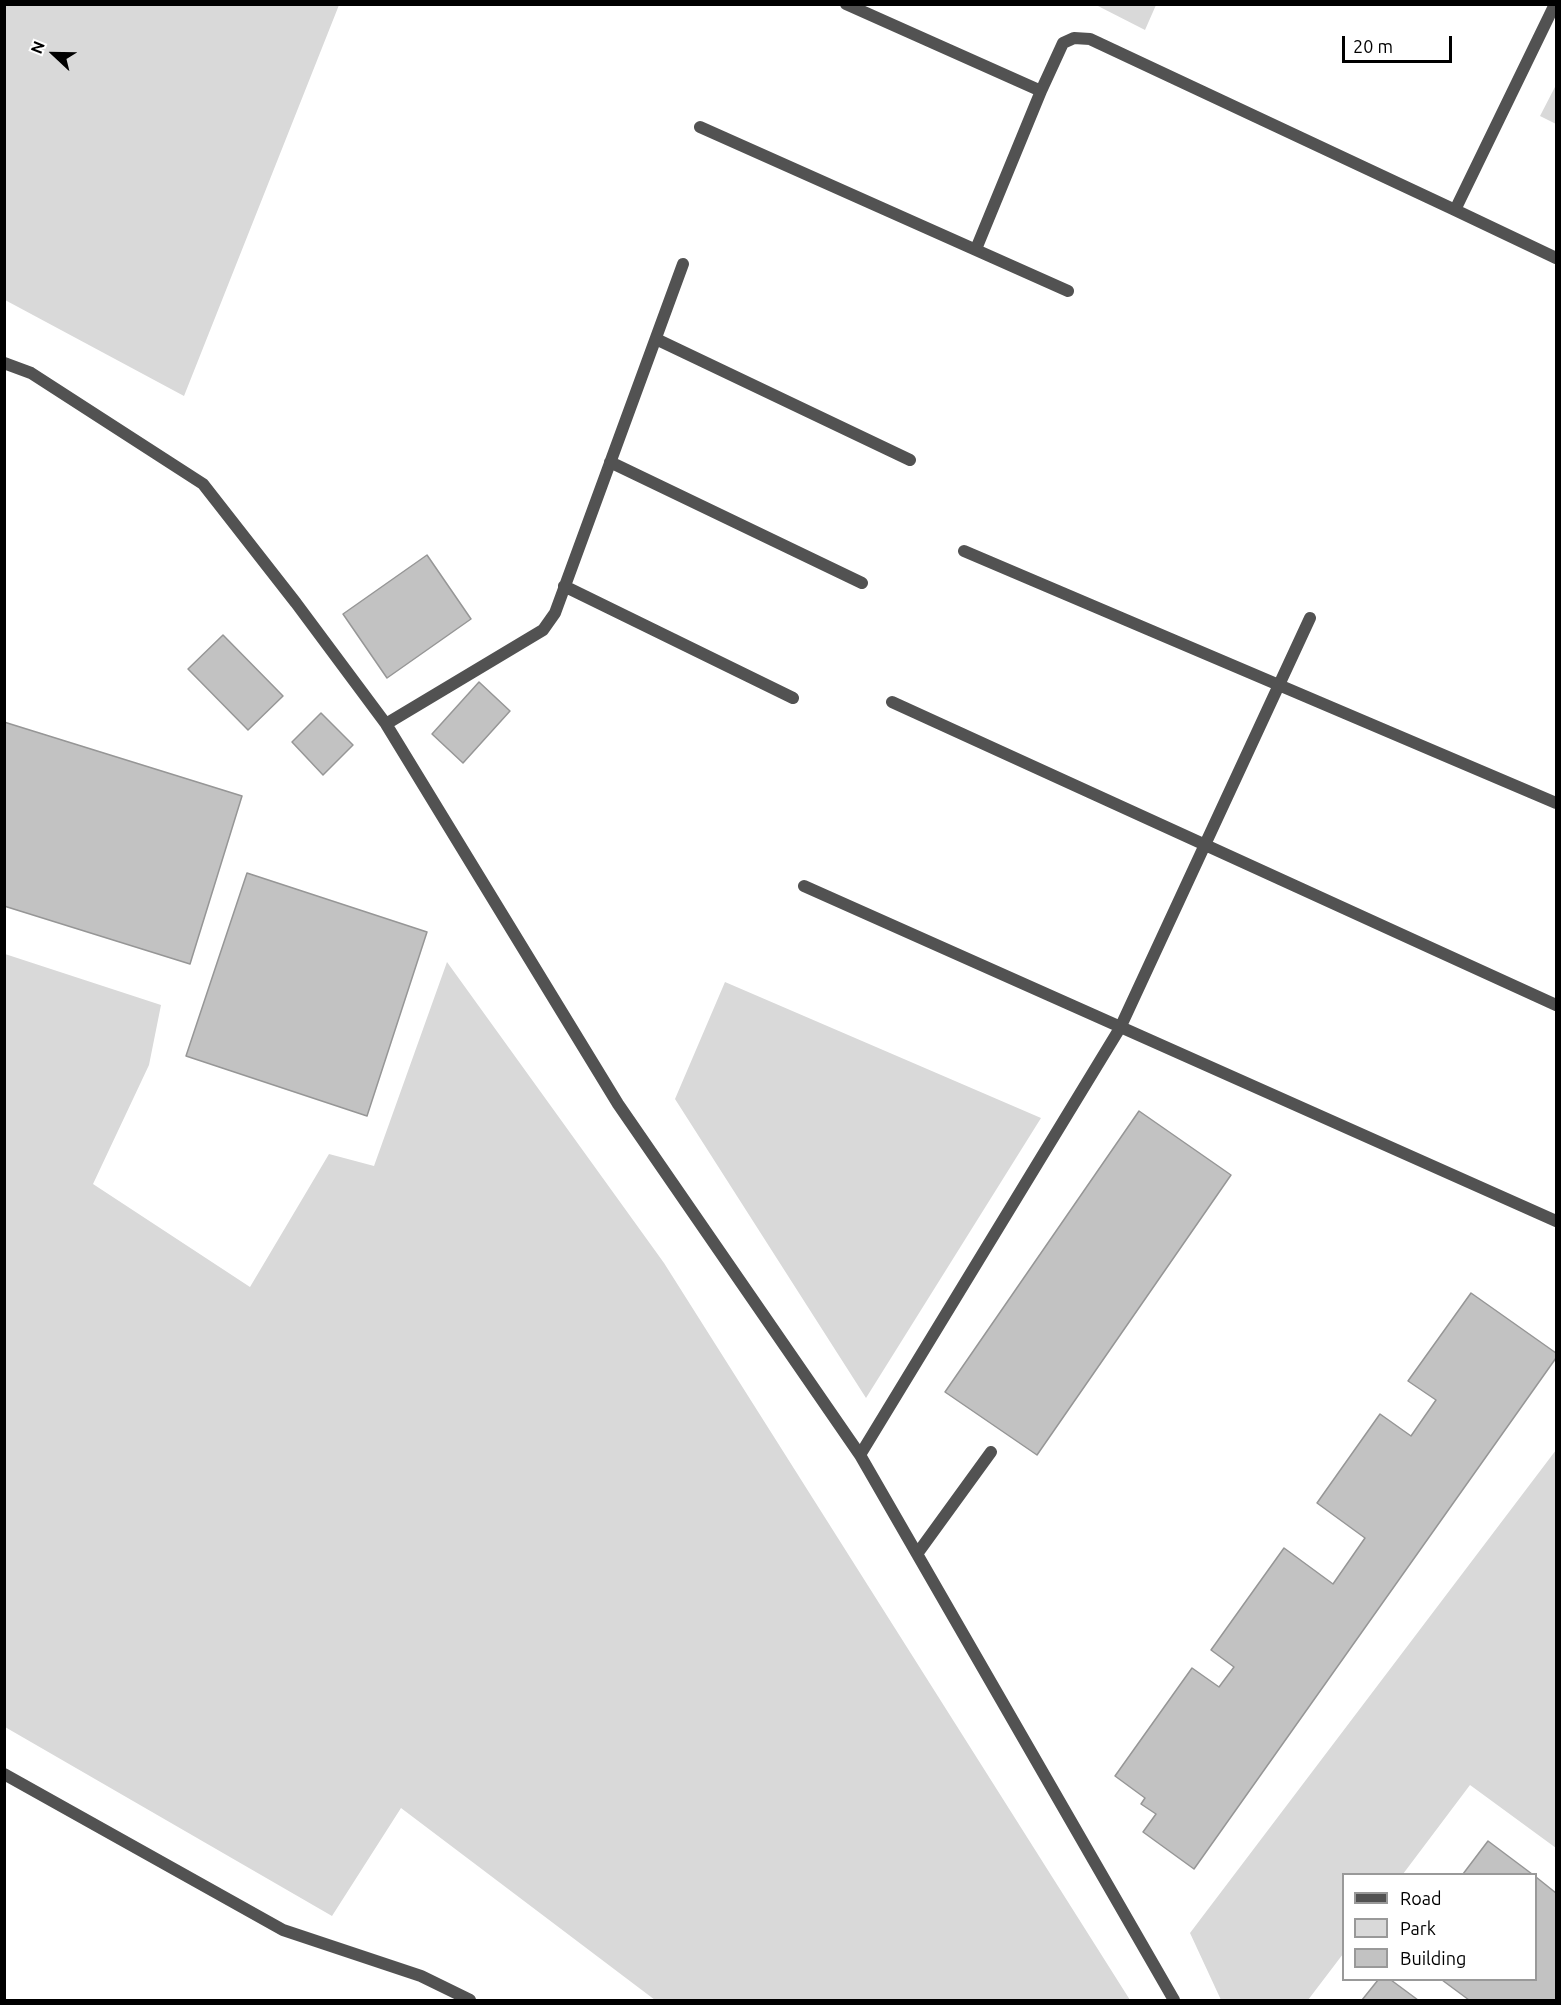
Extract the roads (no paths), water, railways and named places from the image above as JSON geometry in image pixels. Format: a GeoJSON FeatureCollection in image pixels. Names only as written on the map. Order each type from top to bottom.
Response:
{"type":"FeatureCollection","features":[{"type":"Feature","properties":{"kind":"street"},"geometry":{"type":"LineString","coordinates":[[846,4],[1041,91]]}},
{"type":"Feature","properties":{"kind":"street"},"geometry":{"type":"LineString","coordinates":[[1455,210],[1555,4]]}},
{"type":"Feature","properties":{"kind":"street"},"geometry":{"type":"LineString","coordinates":[[976,249],[1063,43],[1074,38],[1090,39],[1557,258]]}},
{"type":"Feature","properties":{"kind":"street"},"geometry":{"type":"LineString","coordinates":[[700,127],[1068,291]]}},
{"type":"Feature","properties":{"kind":"street"},"geometry":{"type":"LineString","coordinates":[[386,724],[543,630],[555,613],[683,264]]}},
{"type":"Feature","properties":{"kind":"street"},"geometry":{"type":"LineString","coordinates":[[656,339],[910,460]]}},
{"type":"Feature","properties":{"kind":"street"},"geometry":{"type":"LineString","coordinates":[[4,363],[31,373],[203,484],[386,724],[618,1104],[860,1455],[1174,2001]]}},
{"type":"Feature","properties":{"kind":"street"},"geometry":{"type":"LineString","coordinates":[[610,462],[862,583]]}},
{"type":"Feature","properties":{"kind":"street"},"geometry":{"type":"LineString","coordinates":[[964,551],[1557,803]]}},
{"type":"Feature","properties":{"kind":"street"},"geometry":{"type":"LineString","coordinates":[[564,586],[793,698]]}},
{"type":"Feature","properties":{"kind":"street"},"geometry":{"type":"LineString","coordinates":[[860,1455],[1120,1028],[1310,618]]}},
{"type":"Feature","properties":{"kind":"street"},"geometry":{"type":"LineString","coordinates":[[892,702],[1556,1005]]}},
{"type":"Feature","properties":{"kind":"street"},"geometry":{"type":"LineString","coordinates":[[804,886],[1557,1221]]}},
{"type":"Feature","properties":{"kind":"street"},"geometry":{"type":"LineString","coordinates":[[917,1554],[991,1452]]}},
{"type":"Feature","properties":{"kind":"street"},"geometry":{"type":"LineString","coordinates":[[4,1774],[283,1930],[422,1976],[470,2001]]}}]}
